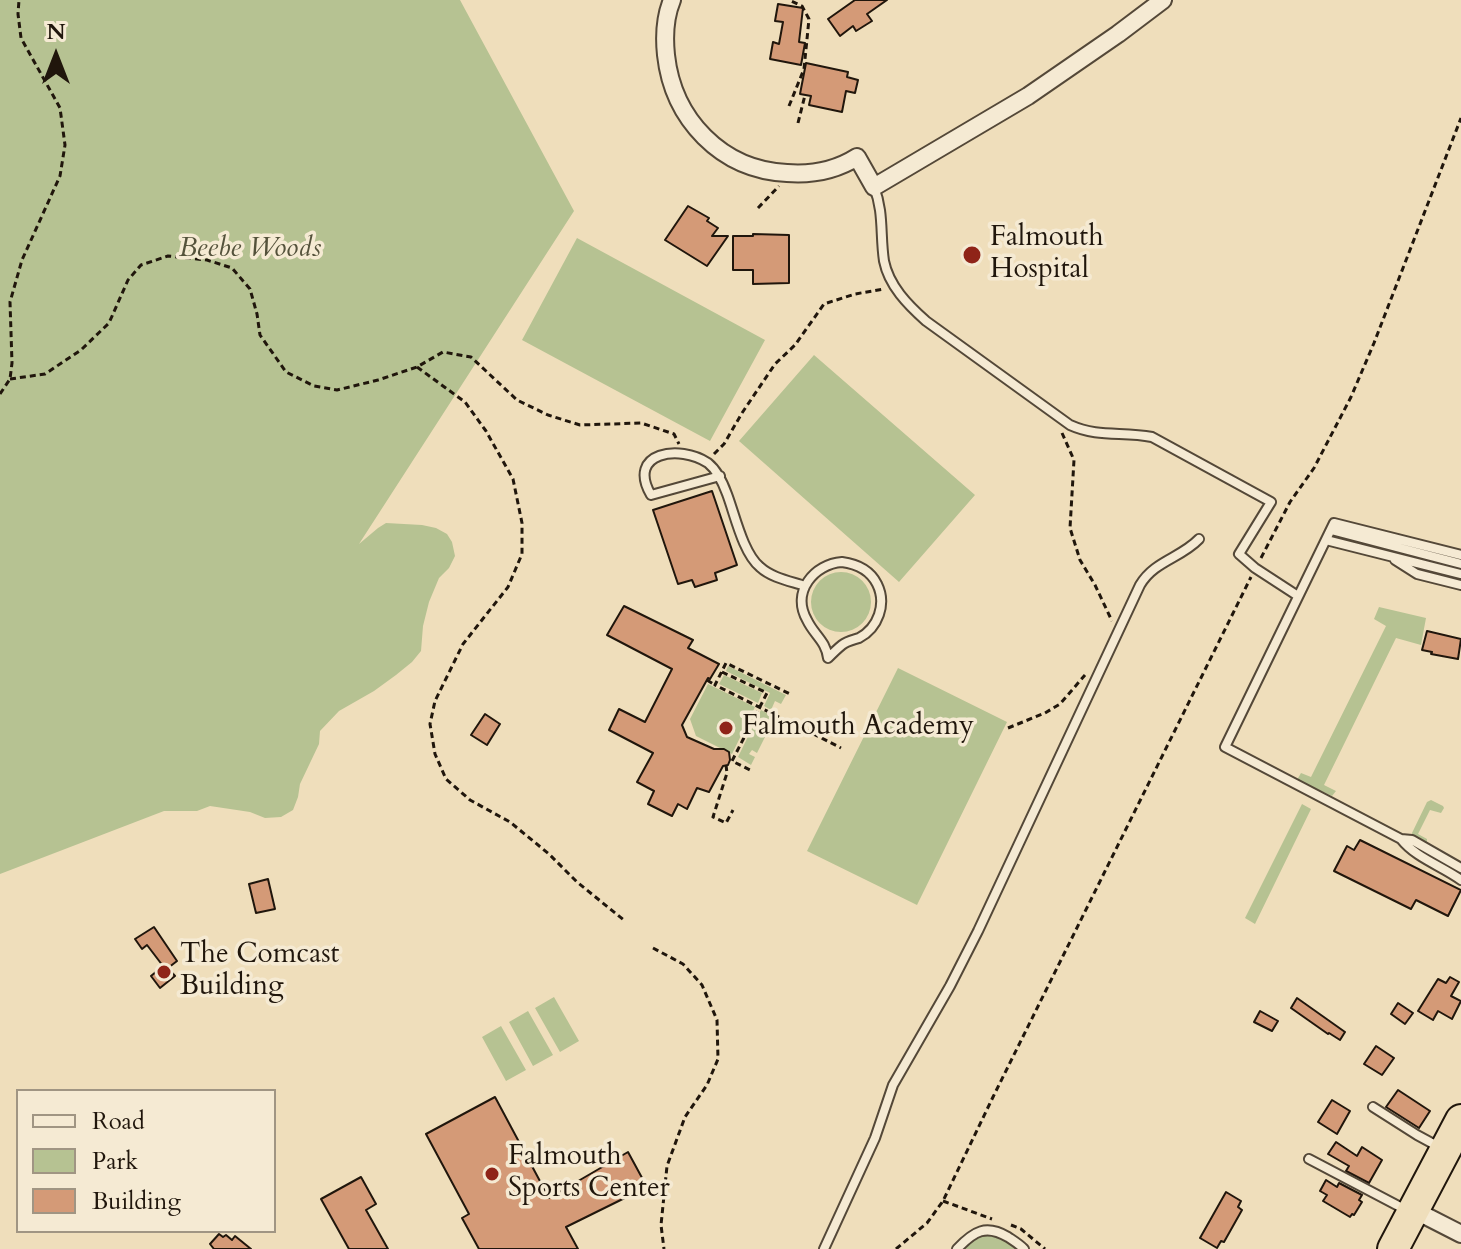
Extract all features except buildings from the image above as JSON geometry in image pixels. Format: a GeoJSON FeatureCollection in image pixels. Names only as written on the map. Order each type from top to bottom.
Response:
{"type":"FeatureCollection","features":[{"type":"Feature","properties":{"kind":"highway"},"geometry":{"type":"LineString","coordinates":[[1393,1249],[1461,1120]]}},
{"type":"Feature","properties":{"kind":"street"},"geometry":{"type":"LineString","coordinates":[[672,0],[666,23],[668,71],[683,109],[717,150],[752,168],[801,174],[829,170],[857,157],[874,187],[1028,96],[1163,0]]}},
{"type":"Feature","properties":{"kind":"street"},"geometry":{"type":"LineString","coordinates":[[1413,1211],[1461,1234]]}},
{"type":"Feature","properties":{"kind":"lane"},"geometry":{"type":"LineString","coordinates":[[874,187],[881,206],[885,264],[895,287],[910,307],[1070,425],[1085,432],[1136,433],[1152,437],[1271,502],[1239,554],[1298,596]]}},
{"type":"Feature","properties":{"kind":"lane"},"geometry":{"type":"LineString","coordinates":[[720,476],[651,495],[644,478],[651,459],[659,454],[685,454],[706,462],[720,476],[749,555],[769,574],[805,586]]}},
{"type":"Feature","properties":{"kind":"lane"},"geometry":{"type":"LineString","coordinates":[[1332,526],[1225,747],[1401,839],[1412,840],[1461,868]]}},
{"type":"Feature","properties":{"kind":"lane"},"geometry":{"type":"LineString","coordinates":[[1332,526],[1461,555]]}},
{"type":"Feature","properties":{"kind":"lane"},"geometry":{"type":"LineString","coordinates":[[1332,526],[1461,564]]}},
{"type":"Feature","properties":{"kind":"lane"},"geometry":{"type":"LineString","coordinates":[[824,1249],[875,1138],[893,1085],[978,931],[1140,585],[1164,561],[1199,539]]}},
{"type":"Feature","properties":{"kind":"lane"},"geometry":{"type":"LineString","coordinates":[[1326,540],[1461,574]]}},
{"type":"Feature","properties":{"kind":"lane"},"geometry":{"type":"LineString","coordinates":[[1390,556],[1412,572],[1461,585]]}},
{"type":"Feature","properties":{"kind":"lane"},"geometry":{"type":"LineString","coordinates":[[842,562],[858,565],[870,574],[879,587],[882,602],[880,613],[868,632],[846,642],[828,658],[827,648],[804,615],[805,586],[814,573],[827,565],[842,562]]}},
{"type":"Feature","properties":{"kind":"lane"},"geometry":{"type":"LineString","coordinates":[[1401,839],[1409,849],[1461,880]]}},
{"type":"Feature","properties":{"kind":"lane"},"geometry":{"type":"LineString","coordinates":[[1373,1107],[1445,1150]]}},
{"type":"Feature","properties":{"kind":"lane"},"geometry":{"type":"LineString","coordinates":[[1309,1159],[1413,1211]]}},
{"type":"Feature","properties":{"kind":"lane"},"geometry":{"type":"LineString","coordinates":[[957,1249],[978,1232],[994,1229],[1024,1249]]}},
{"type":"Feature","properties":{"kind":"path"},"geometry":{"type":"LineString","coordinates":[[0,394],[10,379],[12,363],[10,302],[22,260],[60,176],[65,145],[60,108],[21,38],[19,0]]}},
{"type":"Feature","properties":{"kind":"path"},"geometry":{"type":"LineString","coordinates":[[789,0],[802,6],[809,19],[804,69],[789,106]]}},
{"type":"Feature","properties":{"kind":"path"},"geometry":{"type":"LineString","coordinates":[[798,123],[805,95]]}},
{"type":"Feature","properties":{"kind":"path"},"geometry":{"type":"LineString","coordinates":[[1260,561],[1351,397],[1461,118]]}},
{"type":"Feature","properties":{"kind":"path"},"geometry":{"type":"LineString","coordinates":[[758,208],[781,182]]}},
{"type":"Feature","properties":{"kind":"path"},"geometry":{"type":"LineString","coordinates":[[10,379],[45,374],[81,350],[109,323],[128,280],[141,265],[168,256],[207,260],[232,268],[250,289],[260,335],[286,372],[314,386],[337,390],[378,380],[417,367],[443,352],[471,357],[517,400],[548,415],[580,425],[641,423],[674,434],[685,454]]}},
{"type":"Feature","properties":{"kind":"path"},"geometry":{"type":"LineString","coordinates":[[706,462],[724,444],[775,364],[795,345],[824,304],[855,294],[895,287]]}},
{"type":"Feature","properties":{"kind":"path"},"geometry":{"type":"LineString","coordinates":[[417,367],[465,402],[486,431],[513,479],[522,523],[522,554],[508,587],[463,644],[435,701],[430,724],[435,754],[446,779],[470,800],[510,822],[625,921]]}},
{"type":"Feature","properties":{"kind":"path"},"geometry":{"type":"LineString","coordinates":[[1047,408],[1074,460],[1070,528],[1080,560],[1109,612],[1116,636]]}},
{"type":"Feature","properties":{"kind":"path"},"geometry":{"type":"LineString","coordinates":[[896,1249],[927,1223],[943,1201],[1251,577]]}},
{"type":"Feature","properties":{"kind":"path"},"geometry":{"type":"LineString","coordinates":[[1008,728],[1060,704],[1085,674],[1104,661]]}},
{"type":"Feature","properties":{"kind":"path"},"geometry":{"type":"LineString","coordinates":[[715,685],[726,663],[790,694]]}},
{"type":"Feature","properties":{"kind":"path"},"geometry":{"type":"LineString","coordinates":[[722,672],[767,693],[732,761],[752,771]]}},
{"type":"Feature","properties":{"kind":"path"},"geometry":{"type":"LineString","coordinates":[[707,680],[779,717]]}},
{"type":"Feature","properties":{"kind":"path"},"geometry":{"type":"LineString","coordinates":[[804,729],[841,748]]}},
{"type":"Feature","properties":{"kind":"path"},"geometry":{"type":"LineString","coordinates":[[726,765],[727,773],[713,817],[726,823],[733,810]]}},
{"type":"Feature","properties":{"kind":"path"},"geometry":{"type":"LineString","coordinates":[[653,948],[683,964],[702,985],[717,1020],[718,1059],[707,1085],[685,1117],[667,1166],[661,1225],[664,1249]]}},
{"type":"Feature","properties":{"kind":"green space","name":"Beebe Woods"},"geometry":{"type":"Polygon","coordinates":[[[0,0],[460,0],[574,211],[359,544],[386,523],[422,525],[447,534],[455,556],[439,578],[429,602],[421,651],[396,675],[339,711],[320,731],[319,744],[300,784],[293,810],[281,817],[265,818],[250,812],[210,806],[197,811],[164,811],[0,874],[0,0]]]}},
{"type":"Feature","properties":{"kind":"green space"},"geometry":{"type":"Polygon","coordinates":[[[577,238],[765,340],[710,441],[522,340],[577,238]]]}},
{"type":"Feature","properties":{"kind":"green space"},"geometry":{"type":"Polygon","coordinates":[[[814,355],[975,495],[899,582],[739,441],[814,355]]]}},
{"type":"Feature","properties":{"kind":"green space"},"geometry":{"type":"Polygon","coordinates":[[[841,572],[853,574],[862,581],[869,590],[869,614],[862,623],[853,630],[841,632],[829,630],[820,623],[813,614],[811,602],[813,590],[820,581],[829,574],[841,572]]]}},
{"type":"Feature","properties":{"kind":"green space"},"geometry":{"type":"Polygon","coordinates":[[[1379,607],[1426,618],[1421,645],[1396,638],[1324,785],[1336,791],[1332,796],[1297,780],[1301,773],[1311,777],[1386,626],[1374,619],[1379,607]]]}},
{"type":"Feature","properties":{"kind":"green space"},"geometry":{"type":"Polygon","coordinates":[[[728,666],[786,695],[781,704],[775,701],[771,710],[764,706],[770,693],[726,671],[728,666]]]}},
{"type":"Feature","properties":{"kind":"green space"},"geometry":{"type":"Polygon","coordinates":[[[898,668],[1007,722],[917,905],[807,851],[898,668]]]}},
{"type":"Feature","properties":{"kind":"green space"},"geometry":{"type":"Polygon","coordinates":[[[724,675],[762,693],[758,703],[719,684],[724,675]]]}},
{"type":"Feature","properties":{"kind":"green space"},"geometry":{"type":"Polygon","coordinates":[[[708,684],[755,707],[732,754],[696,736],[690,719],[708,684]]]}},
{"type":"Feature","properties":{"kind":"green space"},"geometry":{"type":"Polygon","coordinates":[[[761,710],[775,717],[769,728],[764,726],[762,730],[767,733],[757,753],[752,750],[749,754],[755,757],[751,765],[738,757],[761,710]]]}},
{"type":"Feature","properties":{"kind":"green space"},"geometry":{"type":"Polygon","coordinates":[[[1431,800],[1444,808],[1441,813],[1430,810],[1418,834],[1427,839],[1424,843],[1412,837],[1412,833],[1427,802],[1431,800]]]}},
{"type":"Feature","properties":{"kind":"green space"},"geometry":{"type":"Polygon","coordinates":[[[1302,804],[1311,809],[1255,924],[1245,918],[1302,804]]]}},
{"type":"Feature","properties":{"kind":"green space"},"geometry":{"type":"Polygon","coordinates":[[[554,997],[579,1041],[560,1052],[535,1008],[554,997]]]}},
{"type":"Feature","properties":{"kind":"green space"},"geometry":{"type":"Polygon","coordinates":[[[528,1011],[553,1055],[533,1066],[509,1022],[528,1011]]]}},
{"type":"Feature","properties":{"kind":"green space"},"geometry":{"type":"Polygon","coordinates":[[[501,1026],[526,1070],[506,1081],[482,1037],[501,1026]]]}},
{"type":"Feature","properties":{"kind":"green space"},"geometry":{"type":"Polygon","coordinates":[[[990,1234],[1016,1249],[963,1249],[977,1236],[990,1234]]]}},
{"type":"Feature","properties":{"kind":"place","name":"Falmouth Hospital"},"geometry":{"type":"Point","coordinates":[972,255]}},
{"type":"Feature","properties":{"kind":"place","name":"Falmouth Academy"},"geometry":{"type":"Point","coordinates":[726,728]}},
{"type":"Feature","properties":{"kind":"place","name":"The Comcast Building"},"geometry":{"type":"Point","coordinates":[164,972]}},
{"type":"Feature","properties":{"kind":"place","name":"Falmouth Sports Center"},"geometry":{"type":"Point","coordinates":[492,1174]}}]}
